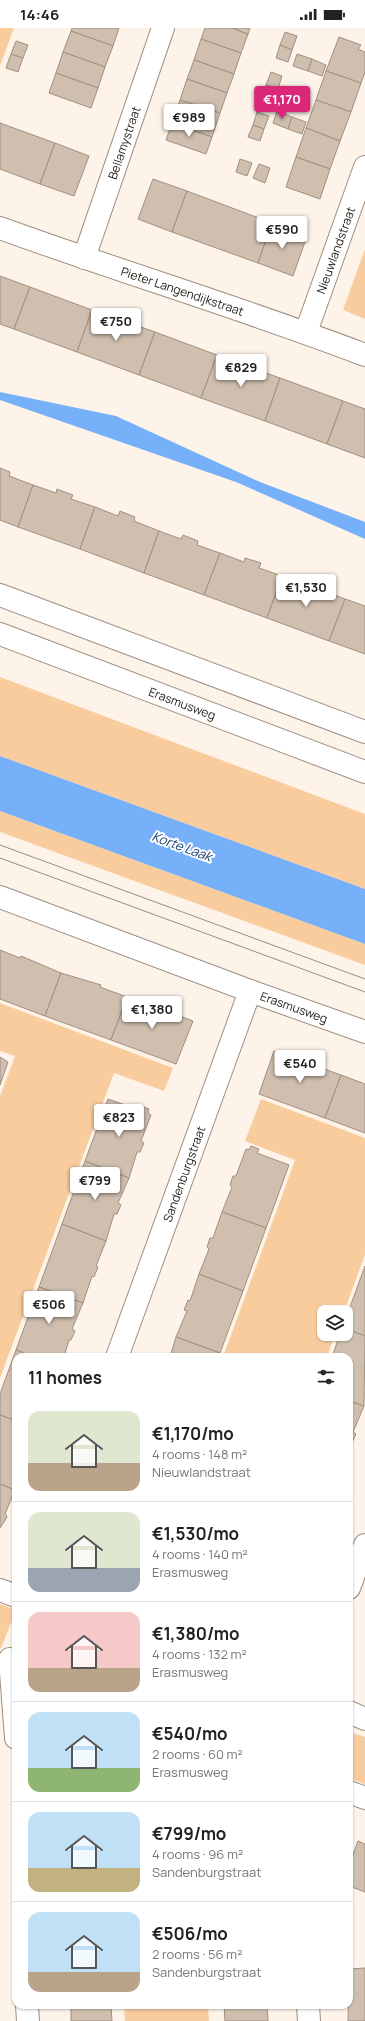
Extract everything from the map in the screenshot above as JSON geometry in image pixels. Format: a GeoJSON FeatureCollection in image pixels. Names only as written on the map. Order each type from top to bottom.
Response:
{"type":"FeatureCollection","features":[{"type":"Feature","properties":{"kind":"street","name":"Bellamystraat"},"geometry":{"type":"LineString","coordinates":[[84,258],[163,28]]}},
{"type":"Feature","properties":{"kind":"street","name":"Nieuwlandstraat"},"geometry":{"type":"LineString","coordinates":[[306,332],[365,167]]}},
{"type":"Feature","properties":{"kind":"street","name":"Pieter Langendijkstraat"},"geometry":{"type":"LineString","coordinates":[[0,228],[84,258],[306,332],[365,355]]}},
{"type":"Feature","properties":{"kind":"street"},"geometry":{"type":"LineString","coordinates":[[0,595],[365,732]]}},
{"type":"Feature","properties":{"kind":"street","name":"Erasmusweg"},"geometry":{"type":"LineString","coordinates":[[0,634],[365,772]]}},
{"type":"Feature","properties":{"kind":"street","name":"Erasmusweg"},"geometry":{"type":"LineString","coordinates":[[0,897],[250,991],[365,1032]]}},
{"type":"Feature","properties":{"kind":"street","name":"Sandenburgstraat"},"geometry":{"type":"LineString","coordinates":[[118,1353],[250,991]]}},
{"type":"Feature","properties":{"kind":"street"},"geometry":{"type":"LineString","coordinates":[[353,1577],[365,1545]]}},
{"type":"Feature","properties":{"kind":"street"},"geometry":{"type":"LineString","coordinates":[[0,1590],[12,1594]]}},
{"type":"Feature","properties":{"kind":"street"},"geometry":{"type":"LineString","coordinates":[[9,1659],[10,1727]]}},
{"type":"Feature","properties":{"kind":"street"},"geometry":{"type":"LineString","coordinates":[[353,1714],[365,1719]]}},
{"type":"Feature","properties":{"kind":"street"},"geometry":{"type":"LineString","coordinates":[[353,1794],[365,1798]]}},
{"type":"Feature","properties":{"kind":"street"},"geometry":{"type":"LineString","coordinates":[[27,2009],[28,2021]]}},
{"type":"Feature","properties":{"kind":"street"},"geometry":{"type":"LineString","coordinates":[[308,2009],[309,2021]]}},
{"type":"Feature","properties":{"kind":"shaded area"},"geometry":{"type":"Polygon","coordinates":[[[0,28],[14,28],[0,66],[0,28]]]}},
{"type":"Feature","properties":{"kind":"shaded area"},"geometry":{"type":"Polygon","coordinates":[[[365,249],[365,319],[343,310],[365,249]]]}},
{"type":"Feature","properties":{"kind":"shaded area"},"geometry":{"type":"Polygon","coordinates":[[[0,677],[365,814],[365,889],[0,756],[0,677]]]}},
{"type":"Feature","properties":{"kind":"shaded area"},"geometry":{"type":"Polygon","coordinates":[[[0,811],[365,944],[365,965],[0,832],[0,811]]]}},
{"type":"Feature","properties":{"kind":"shaded area"},"geometry":{"type":"Polygon","coordinates":[[[0,1003],[173,1068],[164,1091],[114,1073],[0,1378],[0,1096],[15,1056],[0,1051],[0,1003]]]}},
{"type":"Feature","properties":{"kind":"shaded area"},"geometry":{"type":"Polygon","coordinates":[[[261,1099],[365,1138],[365,1255],[347,1305],[317,1305],[317,1341],[333,1341],[328,1353],[224,1353],[295,1160],[245,1141],[261,1099]]]}},
{"type":"Feature","properties":{"kind":"shaded area"},"geometry":{"type":"Polygon","coordinates":[[[0,1604],[12,1608],[12,1620],[0,1648],[0,1604]]]}},
{"type":"Feature","properties":{"kind":"shaded area"},"geometry":{"type":"Polygon","coordinates":[[[353,1733],[365,1737],[365,1784],[353,1780],[353,1733]]]}},
{"type":"Feature","properties":{"kind":"shaded area"},"geometry":{"type":"Polygon","coordinates":[[[124,2009],[208,2009],[209,2021],[125,2021],[124,2009]]]}},
{"type":"Feature","properties":{"kind":"water"},"geometry":{"type":"Polygon","coordinates":[[[0,392],[116,416],[260,482],[365,522],[365,539],[236,482],[0,400],[0,392]]]}},
{"type":"Feature","properties":{"kind":"water","name":"Korte Laak"},"geometry":{"type":"Polygon","coordinates":[[[0,756],[365,889],[365,944],[0,811],[0,756]]]}},
{"type":"Feature","properties":{"kind":"building"},"geometry":{"type":"Polygon","coordinates":[[[72,28],[119,28],[113,46],[71,31],[72,28]]]}},
{"type":"Feature","properties":{"kind":"building"},"geometry":{"type":"Polygon","coordinates":[[[205,28],[232,28],[248,34],[241,53],[201,39],[205,28]]]}},
{"type":"Feature","properties":{"kind":"building"},"geometry":{"type":"Polygon","coordinates":[[[232,28],[250,28],[248,34],[232,28]]]}},
{"type":"Feature","properties":{"kind":"building"},"geometry":{"type":"Polygon","coordinates":[[[71,31],[113,46],[105,67],[63,52],[71,31]]]}},
{"type":"Feature","properties":{"kind":"building"},"geometry":{"type":"Polygon","coordinates":[[[285,32],[297,36],[292,50],[280,45],[285,32]]]}},
{"type":"Feature","properties":{"kind":"building"},"geometry":{"type":"Polygon","coordinates":[[[339,37],[361,45],[358,49],[365,52],[365,72],[361,83],[326,71],[339,37]]]}},
{"type":"Feature","properties":{"kind":"building"},"geometry":{"type":"Polygon","coordinates":[[[201,39],[241,53],[234,74],[194,60],[201,39]]]}},
{"type":"Feature","properties":{"kind":"building"},"geometry":{"type":"Polygon","coordinates":[[[16,41],[28,45],[23,58],[11,54],[16,41]]]}},
{"type":"Feature","properties":{"kind":"building"},"geometry":{"type":"Polygon","coordinates":[[[280,45],[292,50],[288,62],[276,58],[280,45]]]}},
{"type":"Feature","properties":{"kind":"building"},"geometry":{"type":"Polygon","coordinates":[[[63,52],[105,67],[98,88],[56,73],[63,52]]]}},
{"type":"Feature","properties":{"kind":"building"},"geometry":{"type":"Polygon","coordinates":[[[11,54],[23,58],[18,72],[6,68],[11,54]]]}},
{"type":"Feature","properties":{"kind":"building"},"geometry":{"type":"Polygon","coordinates":[[[297,54],[312,59],[308,71],[293,66],[297,54]]]}},
{"type":"Feature","properties":{"kind":"building"},"geometry":{"type":"Polygon","coordinates":[[[312,59],[326,65],[322,76],[308,71],[312,59]]]}},
{"type":"Feature","properties":{"kind":"building"},"geometry":{"type":"Polygon","coordinates":[[[194,60],[234,74],[227,93],[187,79],[194,60]]]}},
{"type":"Feature","properties":{"kind":"building"},"geometry":{"type":"Polygon","coordinates":[[[326,71],[361,83],[351,112],[316,100],[326,71]]]}},
{"type":"Feature","properties":{"kind":"building"},"geometry":{"type":"Polygon","coordinates":[[[271,72],[282,76],[278,89],[266,85],[271,72]]]}},
{"type":"Feature","properties":{"kind":"building"},"geometry":{"type":"Polygon","coordinates":[[[56,73],[98,88],[91,108],[49,93],[56,73]]]}},
{"type":"Feature","properties":{"kind":"building"},"geometry":{"type":"Polygon","coordinates":[[[187,79],[227,93],[220,113],[180,100],[187,79]]]}},
{"type":"Feature","properties":{"kind":"building"},"geometry":{"type":"Polygon","coordinates":[[[266,85],[278,89],[273,102],[262,98],[266,85]]]}},
{"type":"Feature","properties":{"kind":"building"},"geometry":{"type":"Polygon","coordinates":[[[180,100],[220,113],[212,137],[172,123],[180,100]]]}},
{"type":"Feature","properties":{"kind":"building"},"geometry":{"type":"Polygon","coordinates":[[[316,100],[351,112],[340,141],[306,128],[316,100]]]}},
{"type":"Feature","properties":{"kind":"building"},"geometry":{"type":"Polygon","coordinates":[[[277,111],[292,117],[288,129],[273,123],[277,111]]]}},
{"type":"Feature","properties":{"kind":"building"},"geometry":{"type":"Polygon","coordinates":[[[257,112],[269,116],[264,129],[253,125],[257,112]]]}},
{"type":"Feature","properties":{"kind":"building"},"geometry":{"type":"Polygon","coordinates":[[[292,117],[306,122],[302,134],[288,129],[292,117]]]}},
{"type":"Feature","properties":{"kind":"building"},"geometry":{"type":"Polygon","coordinates":[[[0,123],[55,143],[40,184],[0,169],[0,123]]]}},
{"type":"Feature","properties":{"kind":"building"},"geometry":{"type":"Polygon","coordinates":[[[172,123],[212,137],[206,154],[166,140],[172,123]]]}},
{"type":"Feature","properties":{"kind":"building"},"geometry":{"type":"Polygon","coordinates":[[[253,125],[264,129],[260,141],[248,137],[253,125]]]}},
{"type":"Feature","properties":{"kind":"building"},"geometry":{"type":"Polygon","coordinates":[[[306,128],[340,141],[330,169],[296,157],[306,128]]]}},
{"type":"Feature","properties":{"kind":"building"},"geometry":{"type":"Polygon","coordinates":[[[55,143],[89,156],[74,196],[40,184],[55,143]]]}},
{"type":"Feature","properties":{"kind":"building"},"geometry":{"type":"Polygon","coordinates":[[[296,157],[330,169],[320,199],[286,187],[296,157]]]}},
{"type":"Feature","properties":{"kind":"building"},"geometry":{"type":"Polygon","coordinates":[[[240,159],[252,163],[247,176],[236,172],[240,159]]]}},
{"type":"Feature","properties":{"kind":"building"},"geometry":{"type":"Polygon","coordinates":[[[259,164],[270,168],[265,183],[253,178],[259,164]]]}},
{"type":"Feature","properties":{"kind":"building"},"geometry":{"type":"Polygon","coordinates":[[[153,179],[187,191],[172,232],[138,219],[153,179]]]}},
{"type":"Feature","properties":{"kind":"building"},"geometry":{"type":"Polygon","coordinates":[[[187,191],[272,223],[258,263],[172,232],[187,191]]]}},
{"type":"Feature","properties":{"kind":"building"},"geometry":{"type":"Polygon","coordinates":[[[272,223],[307,236],[293,276],[258,263],[272,223]]]}},
{"type":"Feature","properties":{"kind":"building"},"geometry":{"type":"Polygon","coordinates":[[[0,276],[30,287],[14,329],[0,324],[0,276]]]}},
{"type":"Feature","properties":{"kind":"building"},"geometry":{"type":"Polygon","coordinates":[[[30,287],[92,310],[77,352],[14,329],[30,287]]]}},
{"type":"Feature","properties":{"kind":"building"},"geometry":{"type":"Polygon","coordinates":[[[92,310],[155,332],[139,375],[77,352],[92,310]]]}},
{"type":"Feature","properties":{"kind":"building"},"geometry":{"type":"Polygon","coordinates":[[[155,332],[217,355],[201,398],[139,375],[155,332]]]}},
{"type":"Feature","properties":{"kind":"building"},"geometry":{"type":"Polygon","coordinates":[[[217,355],[280,378],[265,421],[201,398],[217,355]]]}},
{"type":"Feature","properties":{"kind":"building"},"geometry":{"type":"Polygon","coordinates":[[[280,378],[343,401],[327,444],[265,421],[280,378]]]}},
{"type":"Feature","properties":{"kind":"building"},"geometry":{"type":"Polygon","coordinates":[[[343,401],[365,409],[365,458],[327,444],[343,401]]]}},
{"type":"Feature","properties":{"kind":"building"},"geometry":{"type":"Polygon","coordinates":[[[0,468],[10,472],[9,476],[33,485],[18,527],[0,520],[0,468]]]}},
{"type":"Feature","properties":{"kind":"building"},"geometry":{"type":"Polygon","coordinates":[[[33,485],[56,493],[57,489],[73,495],[71,499],[95,507],[80,549],[18,527],[33,485]]]}},
{"type":"Feature","properties":{"kind":"building"},"geometry":{"type":"Polygon","coordinates":[[[95,507],[118,516],[120,511],[135,517],[134,521],[159,531],[144,573],[80,549],[95,507]]]}},
{"type":"Feature","properties":{"kind":"building"},"geometry":{"type":"Polygon","coordinates":[[[159,531],[181,539],[183,535],[198,541],[197,545],[220,553],[204,595],[144,573],[159,531]]]}},
{"type":"Feature","properties":{"kind":"building"},"geometry":{"type":"Polygon","coordinates":[[[220,553],[244,562],[245,558],[261,563],[259,568],[282,576],[267,618],[204,595],[220,553]]]}},
{"type":"Feature","properties":{"kind":"building"},"geometry":{"type":"Polygon","coordinates":[[[282,576],[306,585],[307,581],[323,586],[322,590],[345,599],[329,641],[267,618],[282,576]]]}},
{"type":"Feature","properties":{"kind":"building"},"geometry":{"type":"Polygon","coordinates":[[[345,599],[365,606],[365,654],[329,641],[345,599]]]}},
{"type":"Feature","properties":{"kind":"building"},"geometry":{"type":"Polygon","coordinates":[[[0,950],[20,958],[21,956],[61,973],[45,1016],[0,999],[0,950]]]}},
{"type":"Feature","properties":{"kind":"building"},"geometry":{"type":"Polygon","coordinates":[[[61,973],[101,985],[100,987],[127,997],[111,1040],[45,1016],[61,973]]]}},
{"type":"Feature","properties":{"kind":"building"},"geometry":{"type":"Polygon","coordinates":[[[127,997],[152,1006],[153,1004],[167,1009],[166,1011],[193,1021],[176,1064],[111,1040],[127,997]]]}},
{"type":"Feature","properties":{"kind":"building"},"geometry":{"type":"Polygon","coordinates":[[[274,1051],[301,1061],[302,1059],[316,1064],[316,1066],[341,1075],[325,1118],[259,1094],[274,1051]]]}},
{"type":"Feature","properties":{"kind":"building"},"geometry":{"type":"Polygon","coordinates":[[[0,1057],[8,1062],[0,1085],[0,1057]]]}},
{"type":"Feature","properties":{"kind":"building"},"geometry":{"type":"Polygon","coordinates":[[[341,1075],[365,1084],[365,1133],[325,1118],[341,1075]]]}},
{"type":"Feature","properties":{"kind":"building"},"geometry":{"type":"Polygon","coordinates":[[[108,1099],[139,1110],[141,1106],[149,1109],[148,1113],[151,1115],[141,1141],[144,1143],[140,1152],[137,1152],[129,1178],[85,1161],[108,1099]]]}},
{"type":"Feature","properties":{"kind":"building"},"geometry":{"type":"Polygon","coordinates":[[[251,1146],[259,1149],[257,1153],[289,1165],[266,1228],[222,1212],[232,1187],[230,1185],[233,1176],[236,1176],[246,1149],[249,1150],[251,1146]]]}},
{"type":"Feature","properties":{"kind":"building"},"geometry":{"type":"Polygon","coordinates":[[[85,1161],[129,1178],[118,1203],[121,1205],[117,1214],[114,1214],[106,1241],[62,1224],[85,1161]]]}},
{"type":"Feature","properties":{"kind":"building"},"geometry":{"type":"Polygon","coordinates":[[[222,1212],[266,1228],[243,1291],[199,1274],[209,1249],[207,1247],[210,1238],[213,1238],[222,1212]]]}},
{"type":"Feature","properties":{"kind":"building"},"geometry":{"type":"Polygon","coordinates":[[[62,1224],[106,1241],[96,1266],[98,1267],[94,1277],[92,1276],[83,1303],[39,1287],[62,1224]]]}},
{"type":"Feature","properties":{"kind":"building"},"geometry":{"type":"Polygon","coordinates":[[[365,1266],[365,1336],[353,1332],[353,1305],[351,1305],[365,1266]]]}},
{"type":"Feature","properties":{"kind":"building"},"geometry":{"type":"Polygon","coordinates":[[[199,1274],[243,1291],[220,1353],[176,1337],[187,1311],[184,1310],[188,1300],[190,1301],[199,1274]]]}},
{"type":"Feature","properties":{"kind":"building"},"geometry":{"type":"Polygon","coordinates":[[[39,1287],[83,1303],[72,1329],[75,1331],[71,1340],[69,1340],[65,1353],[24,1353],[16,1350],[39,1287]]]}},
{"type":"Feature","properties":{"kind":"building"},"geometry":{"type":"Polygon","coordinates":[[[353,1332],[365,1336],[364,1406],[353,1402],[353,1353],[333,1353],[338,1341],[353,1341],[353,1332]]]}},
{"type":"Feature","properties":{"kind":"building"},"geometry":{"type":"Polygon","coordinates":[[[176,1337],[220,1353],[171,1353],[176,1337]]]}},
{"type":"Feature","properties":{"kind":"building"},"geometry":{"type":"Polygon","coordinates":[[[16,1350],[24,1353],[15,1353],[16,1350]]]}},
{"type":"Feature","properties":{"kind":"building"},"geometry":{"type":"Polygon","coordinates":[[[12,1361],[12,1420],[0,1415],[0,1394],[12,1361]]]}},
{"type":"Feature","properties":{"kind":"building"},"geometry":{"type":"Polygon","coordinates":[[[353,1402],[364,1406],[353,1432],[353,1402]]]}},
{"type":"Feature","properties":{"kind":"building"},"geometry":{"type":"Polygon","coordinates":[[[0,1415],[12,1420],[12,1489],[0,1484],[0,1415]]]}},
{"type":"Feature","properties":{"kind":"building"},"geometry":{"type":"Polygon","coordinates":[[[353,1432],[356,1434],[353,1441],[353,1432]]]}},
{"type":"Feature","properties":{"kind":"building"},"geometry":{"type":"Polygon","coordinates":[[[0,1484],[12,1489],[12,1497],[5,1514],[7,1516],[6,1519],[0,1528],[0,1484]]]}},
{"type":"Feature","properties":{"kind":"building"},"geometry":{"type":"Polygon","coordinates":[[[358,1841],[365,1844],[365,1892],[353,1888],[353,1855],[358,1841]]]}},
{"type":"Feature","properties":{"kind":"building"},"geometry":{"type":"Polygon","coordinates":[[[365,1968],[365,2021],[348,2021],[348,2009],[353,2009],[353,1969],[365,1968]]]}},
{"type":"Feature","properties":{"kind":"building"},"geometry":{"type":"Polygon","coordinates":[[[71,2009],[111,2009],[112,2021],[71,2021],[71,2009]]]}},
{"type":"Feature","properties":{"kind":"building"},"geometry":{"type":"Polygon","coordinates":[[[224,2009],[267,2009],[268,2021],[225,2021],[224,2009]]]}},
{"type":"Feature","properties":{"kind":"tram line"},"geometry":{"type":"LineString","coordinates":[[0,845],[365,979]]}},
{"type":"Feature","properties":{"kind":"tram line"},"geometry":{"type":"LineString","coordinates":[[0,858],[365,992]]}}]}
